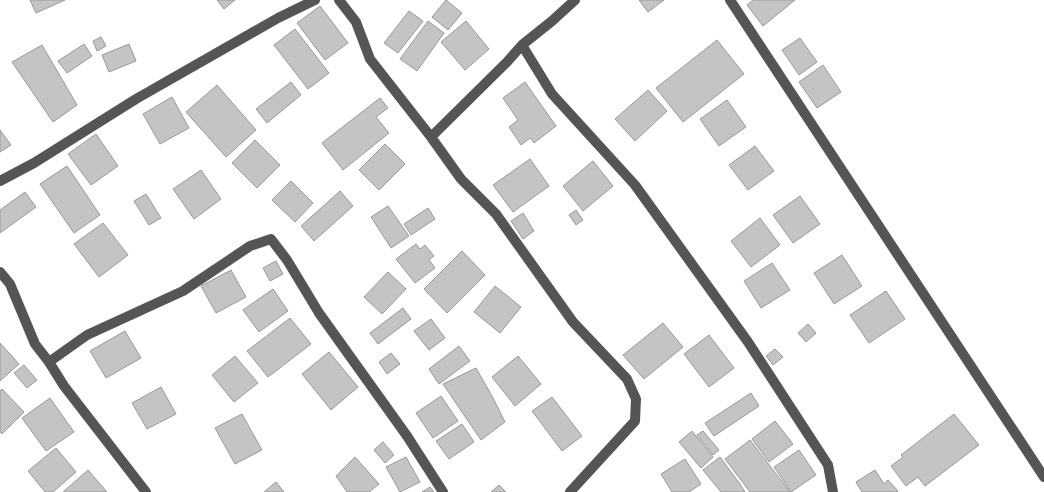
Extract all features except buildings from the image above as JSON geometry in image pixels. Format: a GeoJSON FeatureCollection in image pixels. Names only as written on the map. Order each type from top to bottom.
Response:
{"type":"FeatureCollection","features":[{"type":"Feature","properties":{"kind":"street"},"geometry":{"type":"LineString","coordinates":[[0,181],[34,163],[136,99],[278,18],[314,0]]}},
{"type":"Feature","properties":{"kind":"street"},"geometry":{"type":"LineString","coordinates":[[339,0],[356,22],[370,58],[431,137],[461,179],[496,214],[572,322],[628,379],[636,399],[635,421],[570,492]]}},
{"type":"Feature","properties":{"kind":"street"},"geometry":{"type":"LineString","coordinates":[[431,137],[507,62],[522,45],[575,0]]}},
{"type":"Feature","properties":{"kind":"street"},"geometry":{"type":"LineString","coordinates":[[730,0],[1044,476]]}},
{"type":"Feature","properties":{"kind":"street"},"geometry":{"type":"LineString","coordinates":[[522,45],[552,94],[635,185],[748,342],[828,465],[833,492]]}},
{"type":"Feature","properties":{"kind":"street"},"geometry":{"type":"LineString","coordinates":[[50,362],[87,335],[183,291],[250,246],[271,239],[287,260],[319,313],[407,436],[442,492]]}},
{"type":"Feature","properties":{"kind":"street"},"geometry":{"type":"LineString","coordinates":[[0,272],[10,284],[35,344],[50,362],[64,386],[144,491]]}}]}
